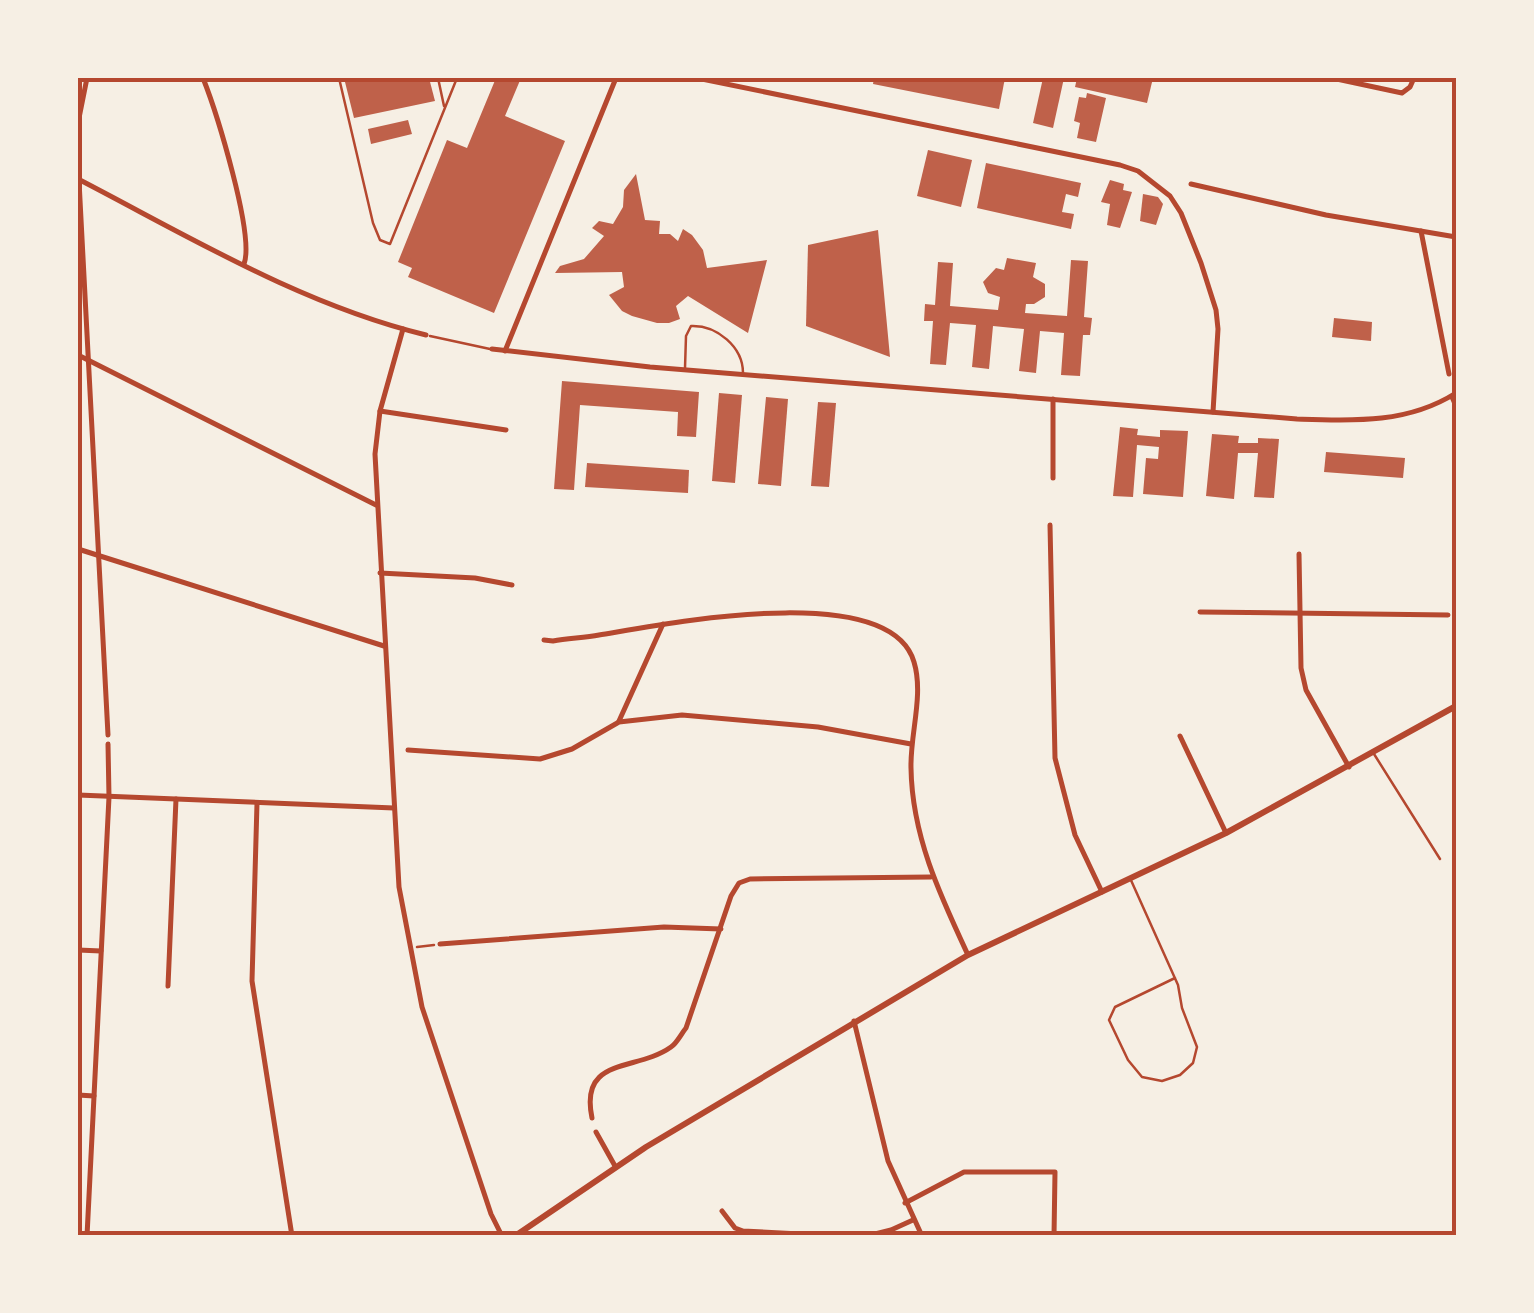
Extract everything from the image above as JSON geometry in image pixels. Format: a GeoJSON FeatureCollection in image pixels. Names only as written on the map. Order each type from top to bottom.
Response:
{"type":"FeatureCollection","features":[{"type":"Feature","properties":{"kind":"street"},"geometry":{"type":"LineString","coordinates":[[78,123],[87,78]]}},
{"type":"Feature","properties":{"kind":"street"},"geometry":{"type":"LineString","coordinates":[[204,78],[228,158],[247,248],[244,264]]}},
{"type":"Feature","properties":{"kind":"street"},"geometry":{"type":"LineString","coordinates":[[506,351],[616,78]]}},
{"type":"Feature","properties":{"kind":"street"},"geometry":{"type":"LineString","coordinates":[[697,78],[1138,171],[1170,196],[1186,225],[1216,310],[1218,354],[1212,412]]}},
{"type":"Feature","properties":{"kind":"street"},"geometry":{"type":"LineString","coordinates":[[1332,78],[1402,93],[1410,88],[1414,78]]}},
{"type":"Feature","properties":{"kind":"street"},"geometry":{"type":"LineString","coordinates":[[78,162],[108,735]]}},
{"type":"Feature","properties":{"kind":"street"},"geometry":{"type":"LineString","coordinates":[[78,180],[306,294],[426,335]]}},
{"type":"Feature","properties":{"kind":"street"},"geometry":{"type":"LineString","coordinates":[[1191,184],[1326,215],[1456,237]]}},
{"type":"Feature","properties":{"kind":"street"},"geometry":{"type":"LineString","coordinates":[[1421,231],[1449,374]]}},
{"type":"Feature","properties":{"kind":"street"},"geometry":{"type":"LineString","coordinates":[[403,329],[380,411],[375,454],[399,887],[422,1008],[491,1214],[502,1236]]}},
{"type":"Feature","properties":{"kind":"street"},"geometry":{"type":"LineString","coordinates":[[492,350],[685,370],[1212,412],[1367,421],[1420,411],[1454,395],[1456,406]]}},
{"type":"Feature","properties":{"kind":"street"},"geometry":{"type":"LineString","coordinates":[[78,354],[376,506]]}},
{"type":"Feature","properties":{"kind":"street"},"geometry":{"type":"LineString","coordinates":[[1053,399],[1053,478]]}},
{"type":"Feature","properties":{"kind":"street"},"geometry":{"type":"LineString","coordinates":[[380,411],[506,430]]}},
{"type":"Feature","properties":{"kind":"street"},"geometry":{"type":"LineString","coordinates":[[1050,526],[1055,758],[1075,835],[1102,892]]}},
{"type":"Feature","properties":{"kind":"street"},"geometry":{"type":"LineString","coordinates":[[78,550],[384,646]]}},
{"type":"Feature","properties":{"kind":"street"},"geometry":{"type":"LineString","coordinates":[[1299,554],[1298,613],[1306,690],[1349,767]]}},
{"type":"Feature","properties":{"kind":"street"},"geometry":{"type":"LineString","coordinates":[[380,573],[475,578],[512,585]]}},
{"type":"Feature","properties":{"kind":"street"},"geometry":{"type":"LineString","coordinates":[[544,640],[772,612],[863,620],[900,642],[914,659],[917,692],[911,744],[912,786],[931,877],[968,955]]}},
{"type":"Feature","properties":{"kind":"street"},"geometry":{"type":"LineString","coordinates":[[1200,612],[1448,615]]}},
{"type":"Feature","properties":{"kind":"street"},"geometry":{"type":"LineString","coordinates":[[619,722],[663,624]]}},
{"type":"Feature","properties":{"kind":"street"},"geometry":{"type":"LineString","coordinates":[[515,1236],[615,1166],[968,955],[1226,833],[1456,706]]}},
{"type":"Feature","properties":{"kind":"street"},"geometry":{"type":"LineString","coordinates":[[408,750],[540,759],[572,748],[619,722],[682,714],[818,726],[911,744]]}},
{"type":"Feature","properties":{"kind":"street"},"geometry":{"type":"LineString","coordinates":[[1180,736],[1226,833]]}},
{"type":"Feature","properties":{"kind":"street"},"geometry":{"type":"LineString","coordinates":[[87,1236],[109,796],[108,744]]}},
{"type":"Feature","properties":{"kind":"street"},"geometry":{"type":"LineString","coordinates":[[78,795],[394,808]]}},
{"type":"Feature","properties":{"kind":"street"},"geometry":{"type":"LineString","coordinates":[[168,986],[176,799]]}},
{"type":"Feature","properties":{"kind":"street"},"geometry":{"type":"LineString","coordinates":[[258,803],[253,994],[292,1236]]}},
{"type":"Feature","properties":{"kind":"street"},"geometry":{"type":"LineString","coordinates":[[592,1118],[588,1099],[593,1083],[610,1070],[672,1046],[686,1028],[731,896],[739,883],[750,879],[931,877]]}},
{"type":"Feature","properties":{"kind":"street"},"geometry":{"type":"LineString","coordinates":[[440,944],[650,928],[721,928]]}},
{"type":"Feature","properties":{"kind":"street"},"geometry":{"type":"LineString","coordinates":[[78,950],[101,951]]}},
{"type":"Feature","properties":{"kind":"street"},"geometry":{"type":"LineString","coordinates":[[854,1021],[877,1127],[905,1203],[922,1236]]}},
{"type":"Feature","properties":{"kind":"street"},"geometry":{"type":"LineString","coordinates":[[78,1095],[94,1096]]}},
{"type":"Feature","properties":{"kind":"street"},"geometry":{"type":"LineString","coordinates":[[596,1132],[615,1166]]}},
{"type":"Feature","properties":{"kind":"street"},"geometry":{"type":"LineString","coordinates":[[905,1203],[964,1172],[1055,1172],[1054,1236]]}},
{"type":"Feature","properties":{"kind":"street"},"geometry":{"type":"LineString","coordinates":[[722,1211],[743,1232],[838,1236]]}},
{"type":"Feature","properties":{"kind":"street"},"geometry":{"type":"LineString","coordinates":[[867,1236],[913,1220]]}},
{"type":"Feature","properties":{"kind":"lane"},"geometry":{"type":"LineString","coordinates":[[340,78],[372,223],[380,240],[390,244],[457,78]]}},
{"type":"Feature","properties":{"kind":"lane"},"geometry":{"type":"LineString","coordinates":[[438,78],[444,108]]}},
{"type":"Feature","properties":{"kind":"lane"},"geometry":{"type":"LineString","coordinates":[[685,370],[686,336],[691,326],[704,326],[726,338],[741,354],[743,374]]}},
{"type":"Feature","properties":{"kind":"lane"},"geometry":{"type":"LineString","coordinates":[[426,335],[492,350]]}},
{"type":"Feature","properties":{"kind":"lane"},"geometry":{"type":"LineString","coordinates":[[1374,754],[1440,859]]}},
{"type":"Feature","properties":{"kind":"lane"},"geometry":{"type":"LineString","coordinates":[[1130,878],[1174,978],[1197,1048],[1193,1063],[1172,1078],[1162,1081],[1142,1077],[1128,1060],[1109,1020],[1115,1007],[1174,978]]}},
{"type":"Feature","properties":{"kind":"path"},"geometry":{"type":"LineString","coordinates":[[409,948],[440,944]]}},
{"type":"Feature","properties":{"kind":"building"},"geometry":{"type":"Polygon","coordinates":[[[344,78],[429,78],[435,101],[354,118],[344,78]]]}},
{"type":"Feature","properties":{"kind":"building"},"geometry":{"type":"Polygon","coordinates":[[[496,78],[521,78],[505,116],[565,141],[494,313],[408,277],[412,268],[398,262],[447,140],[467,148],[496,78]]]}},
{"type":"Feature","properties":{"kind":"building"},"geometry":{"type":"Polygon","coordinates":[[[874,78],[1005,78],[999,109],[873,84],[874,78]]]}},
{"type":"Feature","properties":{"kind":"building"},"geometry":{"type":"Polygon","coordinates":[[[1043,78],[1064,78],[1053,128],[1033,123],[1043,78]]]}},
{"type":"Feature","properties":{"kind":"building"},"geometry":{"type":"Polygon","coordinates":[[[1077,78],[1153,78],[1147,103],[1075,87],[1077,78]]]}},
{"type":"Feature","properties":{"kind":"building"},"geometry":{"type":"Polygon","coordinates":[[[1087,93],[1106,98],[1096,142],[1077,138],[1080,123],[1074,121],[1079,97],[1086,98],[1087,93]]]}},
{"type":"Feature","properties":{"kind":"building"},"geometry":{"type":"Polygon","coordinates":[[[408,120],[412,134],[371,144],[368,129],[408,120]]]}},
{"type":"Feature","properties":{"kind":"building"},"geometry":{"type":"Polygon","coordinates":[[[928,150],[972,160],[961,207],[917,196],[928,150]]]}},
{"type":"Feature","properties":{"kind":"building"},"geometry":{"type":"Polygon","coordinates":[[[986,163],[1081,183],[1078,197],[1066,194],[1062,212],[1074,214],[1071,229],[977,208],[986,163]]]}},
{"type":"Feature","properties":{"kind":"building"},"geometry":{"type":"Polygon","coordinates":[[[636,174],[645,220],[660,221],[659,234],[670,234],[678,241],[683,229],[692,235],[703,250],[707,268],[767,260],[748,333],[688,296],[676,306],[680,319],[669,323],[632,316],[622,311],[609,295],[624,287],[622,272],[555,273],[560,266],[584,259],[604,236],[592,228],[599,221],[613,224],[623,207],[624,190],[636,174]]]}},
{"type":"Feature","properties":{"kind":"building"},"geometry":{"type":"Polygon","coordinates":[[[1110,180],[1124,184],[1123,190],[1132,192],[1120,228],[1107,225],[1110,204],[1101,202],[1110,180]]]}},
{"type":"Feature","properties":{"kind":"building"},"geometry":{"type":"Polygon","coordinates":[[[1143,194],[1158,197],[1163,204],[1156,225],[1140,221],[1143,194]]]}},
{"type":"Feature","properties":{"kind":"building"},"geometry":{"type":"Polygon","coordinates":[[[878,230],[890,357],[806,326],[808,245],[878,230]]]}},
{"type":"Feature","properties":{"kind":"building"},"geometry":{"type":"Polygon","coordinates":[[[1007,258],[1036,263],[1033,277],[1045,284],[1045,297],[1026,304],[1025,313],[1067,316],[1071,260],[1088,261],[1084,317],[1092,318],[1090,335],[1083,335],[1080,376],[1061,375],[1064,333],[1040,331],[1036,373],[1019,371],[1024,329],[993,326],[989,369],[972,367],[976,325],[950,323],[946,365],[930,364],[933,321],[924,321],[925,304],[935,305],[938,262],[953,263],[950,306],[998,310],[1000,297],[988,293],[983,282],[996,268],[1004,270],[1007,258]]]}},
{"type":"Feature","properties":{"kind":"building"},"geometry":{"type":"Polygon","coordinates":[[[1334,318],[1372,322],[1371,341],[1332,337],[1334,318]]]}},
{"type":"Feature","properties":{"kind":"building"},"geometry":{"type":"Polygon","coordinates":[[[562,381],[699,392],[696,437],[677,436],[678,412],[580,405],[574,490],[554,489],[562,381]]]}},
{"type":"Feature","properties":{"kind":"building"},"geometry":{"type":"Polygon","coordinates":[[[719,393],[742,395],[735,483],[712,481],[719,393]]]}},
{"type":"Feature","properties":{"kind":"building"},"geometry":{"type":"Polygon","coordinates":[[[766,397],[788,399],[781,486],[758,484],[766,397]]]}},
{"type":"Feature","properties":{"kind":"building"},"geometry":{"type":"Polygon","coordinates":[[[818,402],[836,403],[829,487],[811,486],[818,402]]]}},
{"type":"Feature","properties":{"kind":"building"},"geometry":{"type":"Polygon","coordinates":[[[1120,427],[1138,429],[1137,435],[1160,437],[1160,430],[1188,431],[1183,497],[1143,494],[1146,458],[1158,459],[1159,447],[1137,445],[1133,497],[1113,496],[1120,427]]]}},
{"type":"Feature","properties":{"kind":"building"},"geometry":{"type":"Polygon","coordinates":[[[1212,434],[1239,436],[1238,443],[1258,443],[1258,438],[1279,439],[1274,498],[1254,497],[1258,453],[1238,453],[1234,499],[1206,496],[1212,434]]]}},
{"type":"Feature","properties":{"kind":"building"},"geometry":{"type":"Polygon","coordinates":[[[1326,452],[1405,458],[1403,478],[1324,472],[1326,452]]]}},
{"type":"Feature","properties":{"kind":"building"},"geometry":{"type":"Polygon","coordinates":[[[587,463],[689,470],[688,493],[585,487],[587,463]]]}}]}
